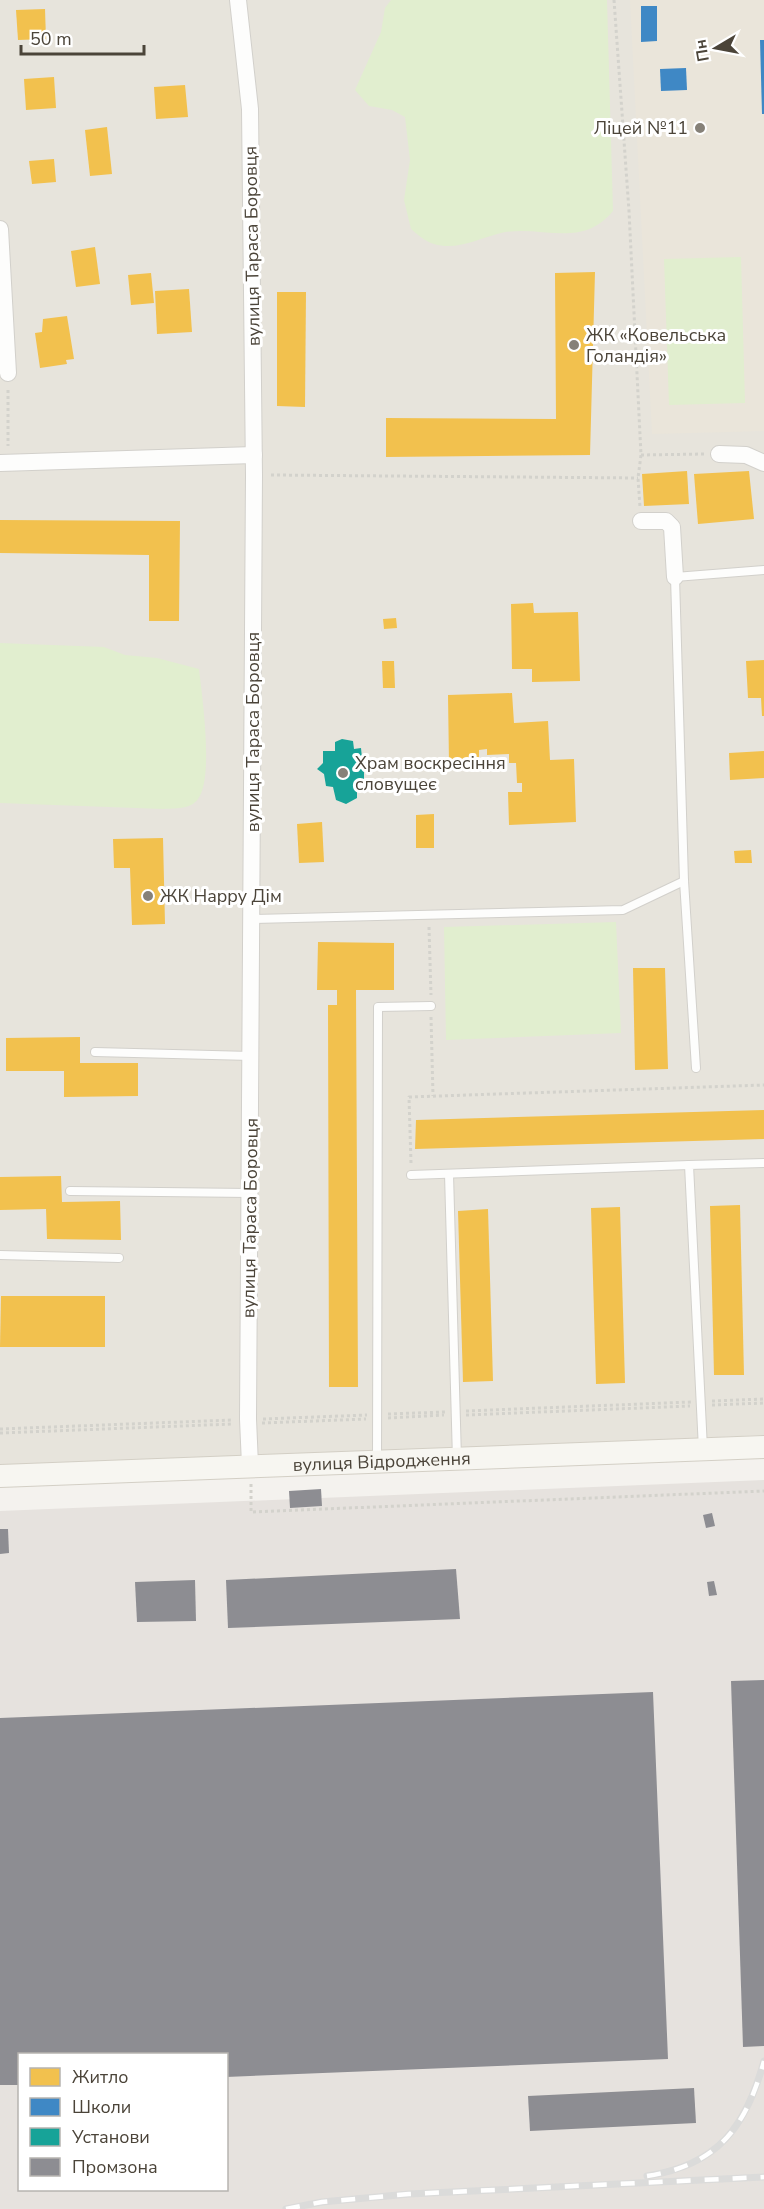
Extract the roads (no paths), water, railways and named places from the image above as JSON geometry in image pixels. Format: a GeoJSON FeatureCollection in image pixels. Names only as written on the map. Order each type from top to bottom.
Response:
{"type":"FeatureCollection","features":[{"type":"Feature","properties":{"kind":"street","name":"вулиця Тараса Боровця"},"geometry":{"type":"LineString","coordinates":[[238,0],[250,109],[254,455],[250,1465]]}},
{"type":"Feature","properties":{"kind":"street"},"geometry":{"type":"LineString","coordinates":[[0,229],[8,373]]}},
{"type":"Feature","properties":{"kind":"street"},"geometry":{"type":"LineString","coordinates":[[719,454],[746,455],[764,463]]}},
{"type":"Feature","properties":{"kind":"street"},"geometry":{"type":"LineString","coordinates":[[4,463],[254,455]]}},
{"type":"Feature","properties":{"kind":"street"},"geometry":{"type":"LineString","coordinates":[[641,521],[666,521],[672,527],[675,577]]}},
{"type":"Feature","properties":{"kind":"street","name":"вулиця Відродження"},"geometry":{"type":"LineString","coordinates":[[0,1476],[764,1447]]}},
{"type":"Feature","properties":{"kind":"lane"},"geometry":{"type":"LineString","coordinates":[[696,1068],[684,881],[675,577],[764,570]]}},
{"type":"Feature","properties":{"kind":"lane"},"geometry":{"type":"LineString","coordinates":[[252,919],[622,910],[684,881]]}},
{"type":"Feature","properties":{"kind":"lane"},"geometry":{"type":"LineString","coordinates":[[377,1463],[378,1007],[431,1006]]}},
{"type":"Feature","properties":{"kind":"lane"},"geometry":{"type":"LineString","coordinates":[[95,1052],[252,1056]]}},
{"type":"Feature","properties":{"kind":"lane"},"geometry":{"type":"LineString","coordinates":[[411,1175],[764,1163]]}},
{"type":"Feature","properties":{"kind":"lane"},"geometry":{"type":"LineString","coordinates":[[689,1165],[703,1449]]}},
{"type":"Feature","properties":{"kind":"lane"},"geometry":{"type":"LineString","coordinates":[[449,1174],[457,1460]]}},
{"type":"Feature","properties":{"kind":"lane"},"geometry":{"type":"LineString","coordinates":[[70,1191],[250,1193]]}},
{"type":"Feature","properties":{"kind":"lane"},"geometry":{"type":"LineString","coordinates":[[0,1255],[119,1258]]}},
{"type":"Feature","properties":{"kind":"railway"},"geometry":{"type":"LineString","coordinates":[[647,2176],[672,2171],[693,2163],[725,2139],[738,2123],[748,2105],[764,2061]]}},
{"type":"Feature","properties":{"kind":"railway"},"geometry":{"type":"LineString","coordinates":[[286,2209],[322,2202],[409,2194],[764,2177]]}},
{"type":"Feature","properties":{"kind":"place","name":"Ліцей №11"},"geometry":{"type":"Point","coordinates":[700,128]}},
{"type":"Feature","properties":{"kind":"place","name":"ЖК «Ковельська Голандія»"},"geometry":{"type":"Point","coordinates":[574,345]}},
{"type":"Feature","properties":{"kind":"place","name":"Храм воскресіння словущеє"},"geometry":{"type":"Point","coordinates":[343,773]}},
{"type":"Feature","properties":{"kind":"place","name":"ЖК Happy Дім"},"geometry":{"type":"Point","coordinates":[148,896]}}]}
